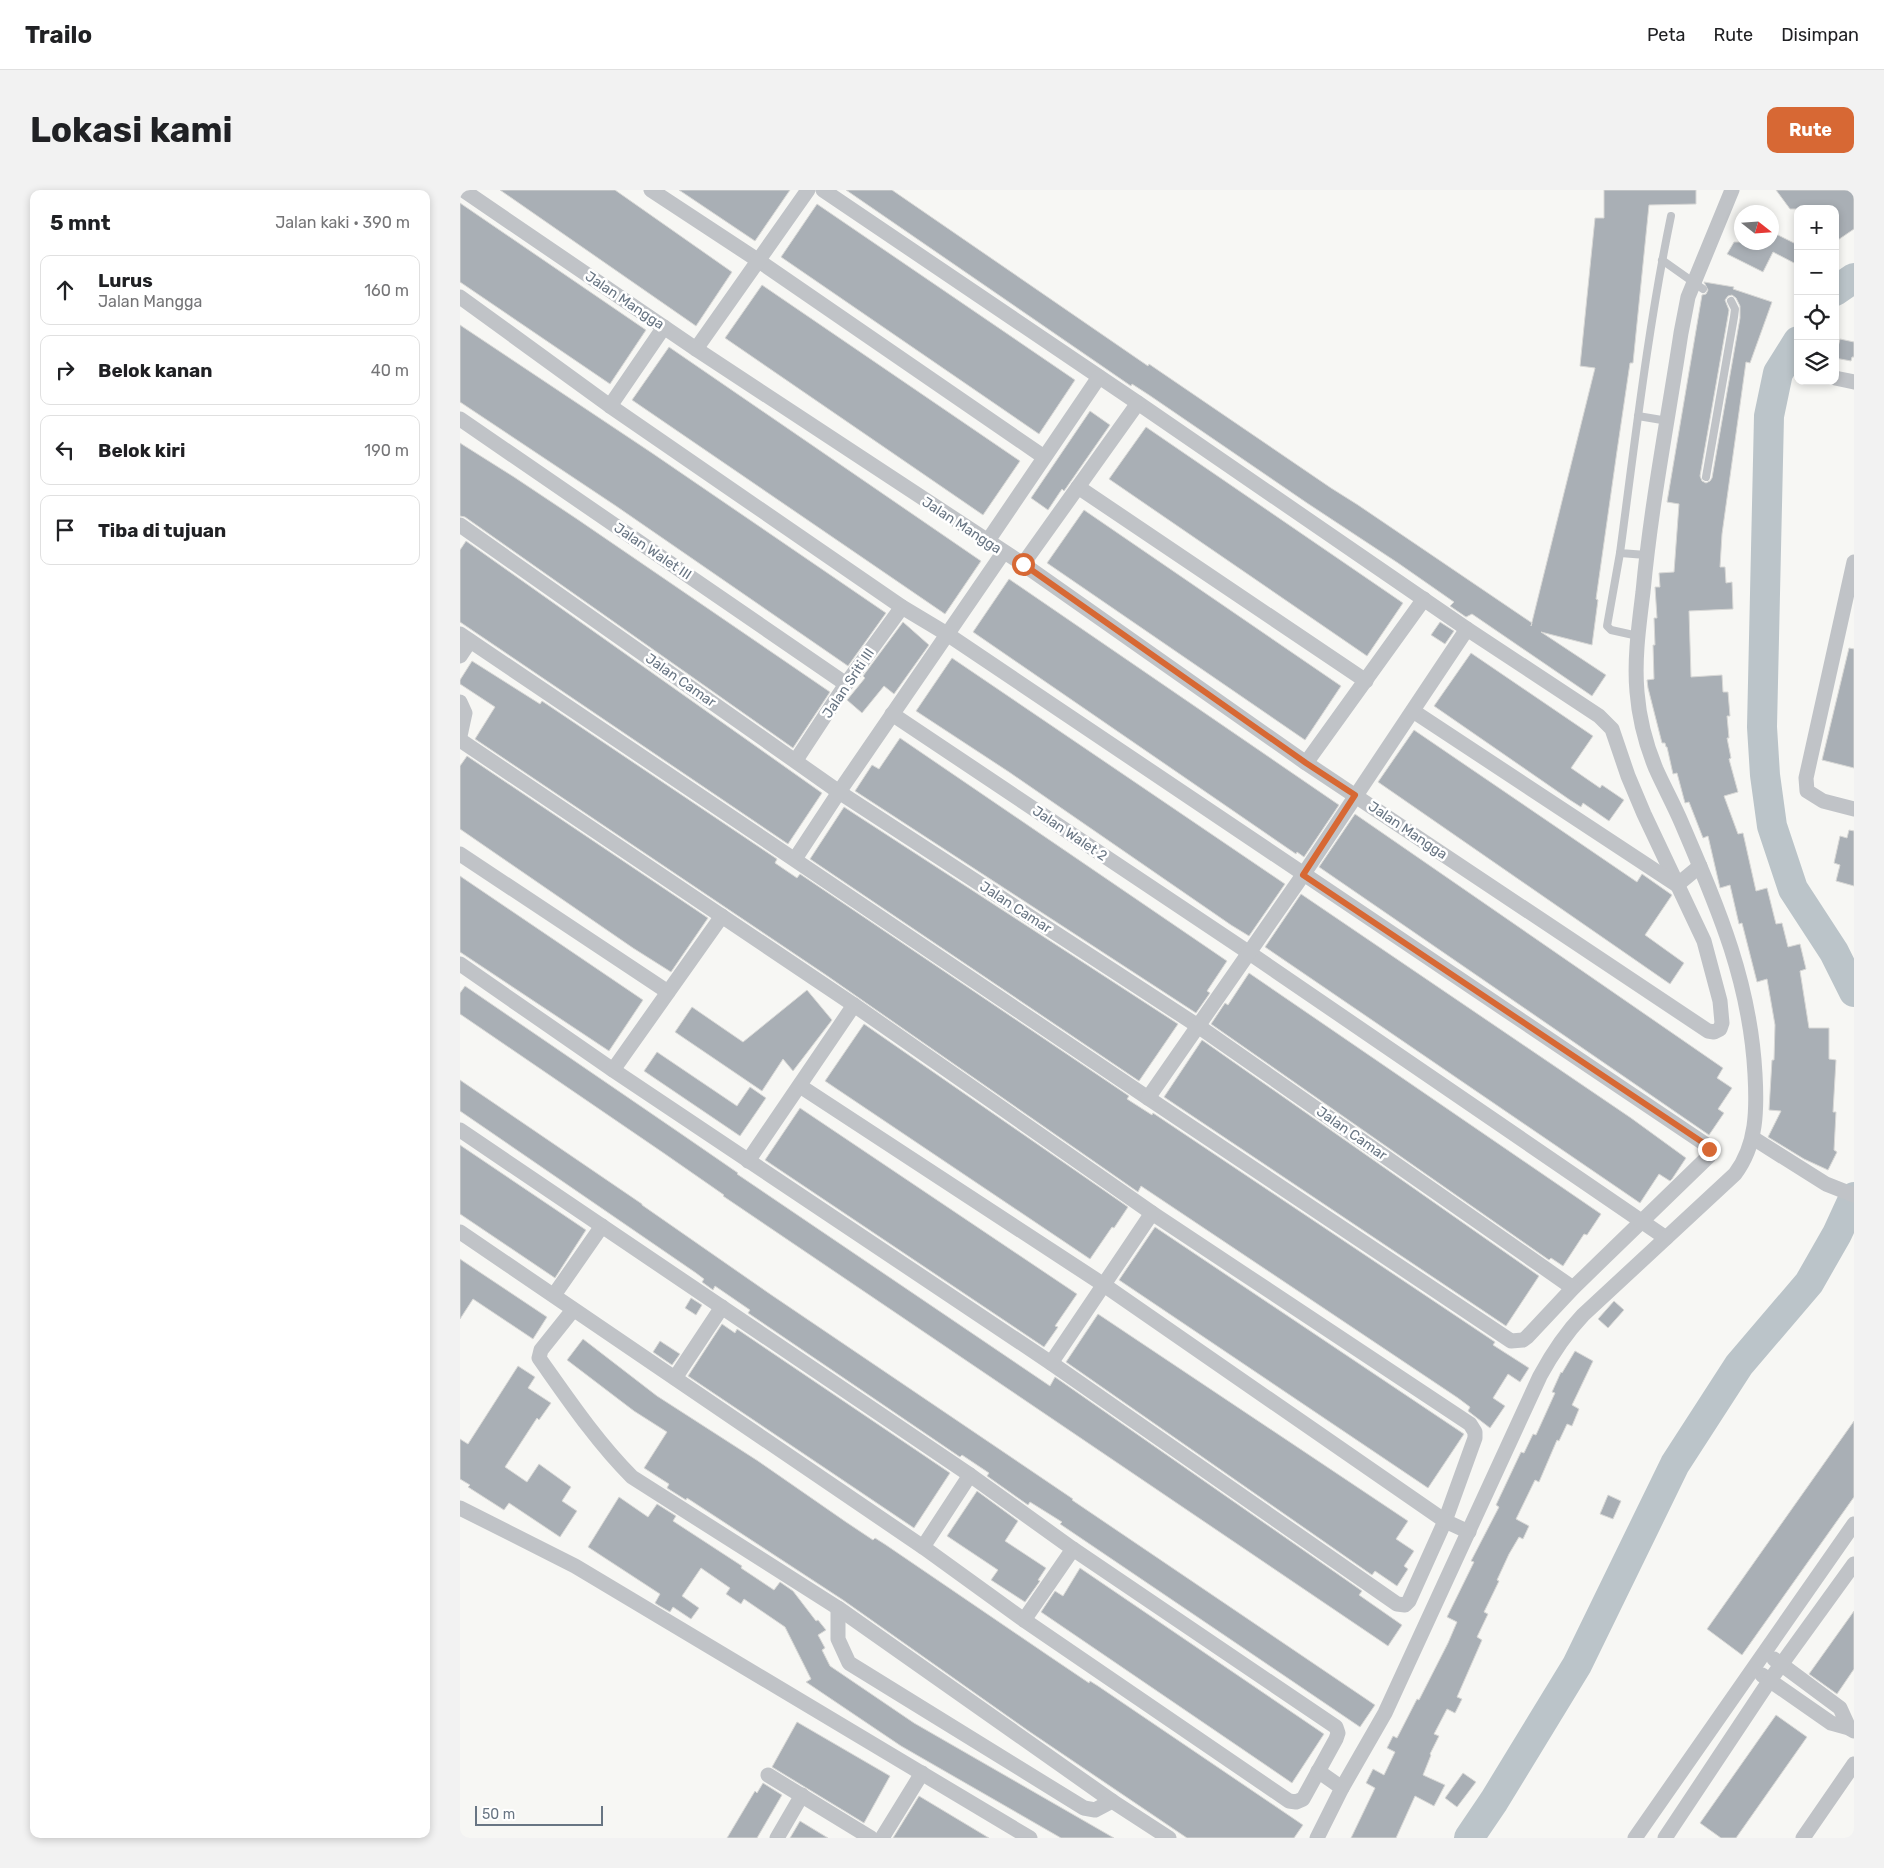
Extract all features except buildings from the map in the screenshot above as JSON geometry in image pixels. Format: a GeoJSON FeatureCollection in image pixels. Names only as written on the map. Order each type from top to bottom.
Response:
{"type":"FeatureCollection","features":[{"type":"Feature","properties":{"kind":"street","name":"Jalan Mangga"},"geometry":{"type":"LineString","coordinates":[[463,190],[696,349],[1023,564],[1306,763],[1708,1030],[1714,1032],[1720,1029],[1722,1023],[1720,1001],[1704,941],[1676,885]]}},
{"type":"Feature","properties":{"kind":"street"},"geometry":{"type":"LineString","coordinates":[[651,190],[759,261],[1044,457]]}},
{"type":"Feature","properties":{"kind":"street"},"geometry":{"type":"LineString","coordinates":[[696,349],[808,190]]}},
{"type":"Feature","properties":{"kind":"street"},"geometry":{"type":"LineString","coordinates":[[823,190],[1467,629],[1599,716],[1612,729],[1628,776],[1676,885]]}},
{"type":"Feature","properties":{"kind":"street"},"geometry":{"type":"LineString","coordinates":[[1317,1838],[1342,1788],[1386,1712],[1540,1376],[1563,1336],[1583,1315],[1735,1174],[1742,1164],[1753,1138],[1756,1087],[1754,1052],[1747,1008],[1736,961],[1722,917],[1675,807],[1656,768],[1645,734],[1637,692],[1638,636],[1646,555],[1681,333],[1688,297],[1698,286],[1732,190]]}},
{"type":"Feature","properties":{"kind":"street"},"geometry":{"type":"LineString","coordinates":[[460,297],[610,406],[902,607],[947,634],[1708,1146],[1710,1154],[1643,1222],[1573,1288],[1527,1337],[1523,1340],[1511,1341],[465,638],[460,656]]}},
{"type":"Feature","properties":{"kind":"street"},"geometry":{"type":"LineString","coordinates":[[610,406],[664,326]]}},
{"type":"Feature","properties":{"kind":"street"},"geometry":{"type":"LineString","coordinates":[[987,542],[1098,377]]}},
{"type":"Feature","properties":{"kind":"street"},"geometry":{"type":"LineString","coordinates":[[1839,379],[1854,382]]}},
{"type":"Feature","properties":{"kind":"street"},"geometry":{"type":"LineString","coordinates":[[1023,564],[1138,403]]}},
{"type":"Feature","properties":{"kind":"street","name":"Jalan Walet III"},"geometry":{"type":"LineString","coordinates":[[460,419],[846,684]]}},
{"type":"Feature","properties":{"kind":"street"},"geometry":{"type":"LineString","coordinates":[[1078,487],[1366,680]]}},
{"type":"Feature","properties":{"kind":"street","name":"Jalan Camar"},"geometry":{"type":"LineString","coordinates":[[460,525],[839,792],[1198,1026],[1573,1288]]}},
{"type":"Feature","properties":{"kind":"street"},"geometry":{"type":"LineString","coordinates":[[795,859],[1004,552]]}},
{"type":"Feature","properties":{"kind":"street"},"geometry":{"type":"LineString","coordinates":[[1854,562],[1806,778],[1807,791],[1816,797],[1854,809]]}},
{"type":"Feature","properties":{"kind":"street"},"geometry":{"type":"LineString","coordinates":[[1306,763],[1424,599]]}},
{"type":"Feature","properties":{"kind":"street","name":"Jalan Sriti III"},"geometry":{"type":"LineString","coordinates":[[796,760],[846,684],[902,607]]}},
{"type":"Feature","properties":{"kind":"street"},"geometry":{"type":"LineString","coordinates":[[1148,1098],[1303,875],[1467,629]]}},
{"type":"Feature","properties":{"kind":"street"},"geometry":{"type":"LineString","coordinates":[[460,702],[465,713],[460,736]]}},
{"type":"Feature","properties":{"kind":"street"},"geometry":{"type":"LineString","coordinates":[[1413,711],[1676,885]]}},
{"type":"Feature","properties":{"kind":"street","name":"Jalan Walet 2"},"geometry":{"type":"LineString","coordinates":[[892,714],[1248,952],[1666,1238]]}},
{"type":"Feature","properties":{"kind":"street"},"geometry":{"type":"LineString","coordinates":[[460,740],[854,1005],[1152,1213],[1474,1428],[1474,1438],[1445,1520],[1409,1601],[1405,1605],[1397,1604],[1051,1362],[748,1161],[460,964]]}},
{"type":"Feature","properties":{"kind":"street"},"geometry":{"type":"LineString","coordinates":[[460,854],[668,992]]}},
{"type":"Feature","properties":{"kind":"street"},"geometry":{"type":"LineString","coordinates":[[1676,885],[1700,866]]}},
{"type":"Feature","properties":{"kind":"street"},"geometry":{"type":"LineString","coordinates":[[613,1070],[722,916]]}},
{"type":"Feature","properties":{"kind":"street"},"geometry":{"type":"LineString","coordinates":[[748,1161],[854,1005]]}},
{"type":"Feature","properties":{"kind":"street"},"geometry":{"type":"LineString","coordinates":[[800,1086],[1104,1285],[1445,1520],[1469,1532]]}},
{"type":"Feature","properties":{"kind":"street"},"geometry":{"type":"LineString","coordinates":[[460,1130],[970,1476],[1073,1549],[1336,1728],[1338,1733],[1336,1739],[1303,1799],[1296,1802],[1290,1801],[1024,1620],[923,1547],[460,1232]]}},
{"type":"Feature","properties":{"kind":"street"},"geometry":{"type":"LineString","coordinates":[[1753,1138],[1826,1184],[1854,1195]]}},
{"type":"Feature","properties":{"kind":"street"},"geometry":{"type":"LineString","coordinates":[[1051,1362],[1152,1213]]}},
{"type":"Feature","properties":{"kind":"street"},"geometry":{"type":"LineString","coordinates":[[554,1295],[602,1226]]}},
{"type":"Feature","properties":{"kind":"street"},"geometry":{"type":"LineString","coordinates":[[675,1378],[722,1307]]}},
{"type":"Feature","properties":{"kind":"street"},"geometry":{"type":"LineString","coordinates":[[573,1310],[541,1350],[539,1358],[579,1414],[623,1468],[642,1485],[838,1608],[1112,1802],[1169,1838]]}},
{"type":"Feature","properties":{"kind":"street"},"geometry":{"type":"LineString","coordinates":[[923,1547],[970,1476]]}},
{"type":"Feature","properties":{"kind":"street"},"geometry":{"type":"LineString","coordinates":[[460,1508],[575,1566],[1030,1838]]}},
{"type":"Feature","properties":{"kind":"street"},"geometry":{"type":"LineString","coordinates":[[1635,1838],[1854,1524]]}},
{"type":"Feature","properties":{"kind":"street"},"geometry":{"type":"LineString","coordinates":[[1024,1620],[1073,1549]]}},
{"type":"Feature","properties":{"kind":"street"},"geometry":{"type":"LineString","coordinates":[[1665,1838],[1770,1680],[1854,1564]]}},
{"type":"Feature","properties":{"kind":"street"},"geometry":{"type":"LineString","coordinates":[[838,1608],[838,1639],[849,1663],[1084,1808],[1095,1810],[1112,1802]]}},
{"type":"Feature","properties":{"kind":"street"},"geometry":{"type":"LineString","coordinates":[[1764,1653],[1782,1664],[1840,1708],[1852,1729]]}},
{"type":"Feature","properties":{"kind":"street"},"geometry":{"type":"LineString","coordinates":[[1752,1669],[1832,1723],[1852,1729]]}},
{"type":"Feature","properties":{"kind":"street"},"geometry":{"type":"LineString","coordinates":[[1803,1838],[1854,1764]]}},
{"type":"Feature","properties":{"kind":"street"},"geometry":{"type":"LineString","coordinates":[[1318,1771],[1342,1788]]}},
{"type":"Feature","properties":{"kind":"street"},"geometry":{"type":"LineString","coordinates":[[882,1838],[922,1773]]}},
{"type":"Feature","properties":{"kind":"street"},"geometry":{"type":"LineString","coordinates":[[768,1775],[871,1838]]}},
{"type":"Feature","properties":{"kind":"street"},"geometry":{"type":"LineString","coordinates":[[777,1838],[802,1795]]}},
{"type":"Feature","properties":{"kind":"street"},"geometry":{"type":"LineString","coordinates":[[1662,1799],[1682,1813]]}},
{"type":"Feature","properties":{"kind":"lane"},"geometry":{"type":"LineString","coordinates":[[1638,636],[1611,630],[1607,626],[1620,553],[1638,416],[1662,260],[1671,216]]}},
{"type":"Feature","properties":{"kind":"lane"},"geometry":{"type":"LineString","coordinates":[[1662,260],[1698,286]]}},
{"type":"Feature","properties":{"kind":"lane"},"geometry":{"type":"LineString","coordinates":[[1706,477],[1734,317],[1735,309],[1731,301]]}},
{"type":"Feature","properties":{"kind":"lane"},"geometry":{"type":"LineString","coordinates":[[1638,416],[1668,421]]}},
{"type":"Feature","properties":{"kind":"lane"},"geometry":{"type":"LineString","coordinates":[[1620,553],[1646,555]]}},
{"type":"Feature","properties":{"kind":"waterway"},"geometry":{"type":"LineString","coordinates":[[1839,288],[1854,278]]}},
{"type":"Feature","properties":{"kind":"waterway"},"geometry":{"type":"LineString","coordinates":[[1794,347],[1778,373],[1769,416],[1762,727],[1765,775],[1772,826],[1793,889],[1834,952],[1854,992]]}},
{"type":"Feature","properties":{"kind":"waterway"},"geometry":{"type":"LineString","coordinates":[[1469,1838],[1494,1801],[1577,1665],[1675,1464],[1739,1365],[1809,1283],[1837,1234],[1854,1197]]}},
{"type":"Feature","properties":{"kind":"route"},"geometry":{"type":"LineString","coordinates":[[1023,564],[1306,763],[1355,795],[1303,875],[1708,1146],[1709,1149]]}}]}
